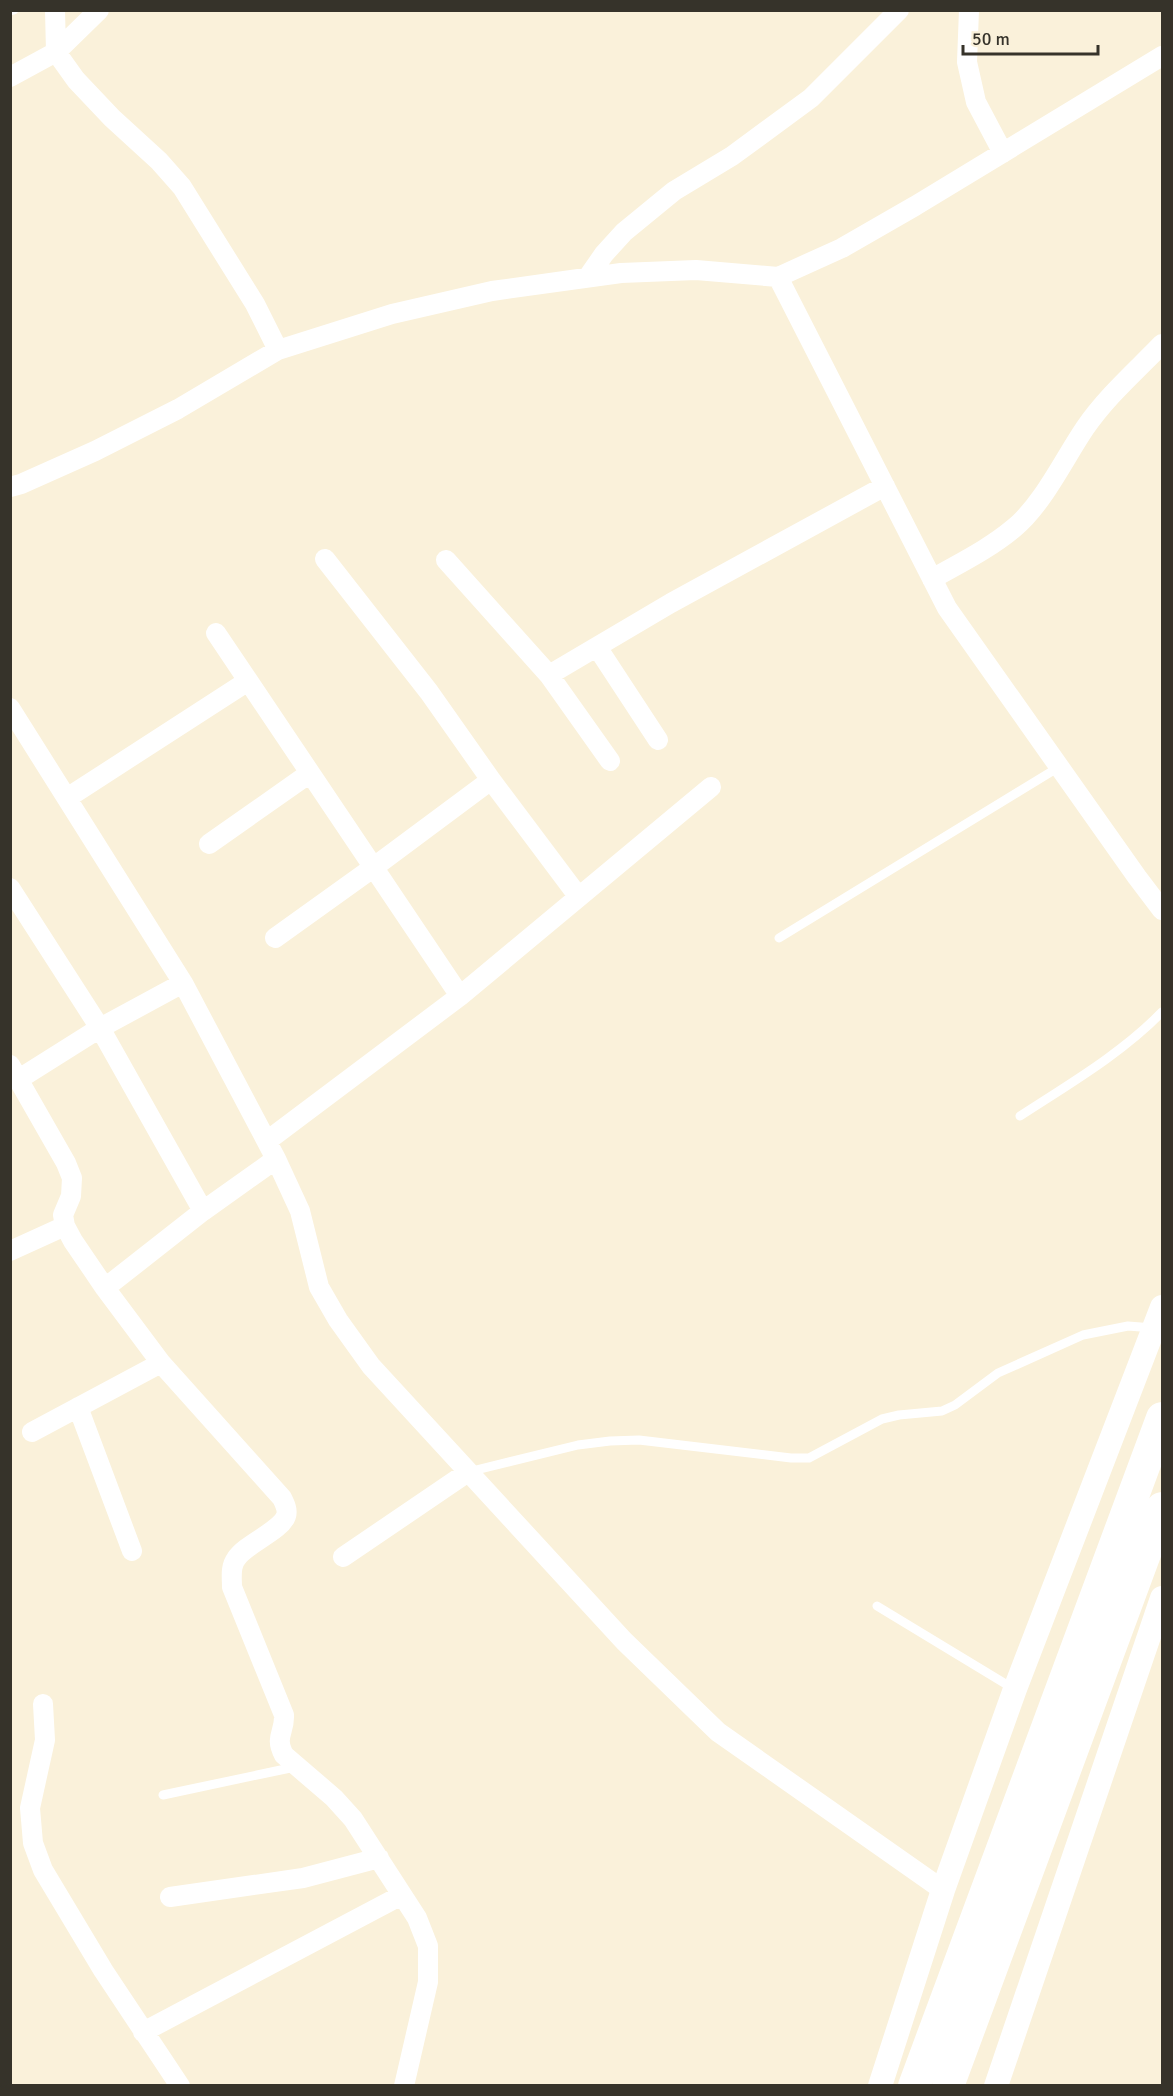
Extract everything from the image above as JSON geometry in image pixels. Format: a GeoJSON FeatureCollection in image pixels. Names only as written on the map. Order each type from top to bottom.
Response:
{"type":"FeatureCollection","features":[{"type":"Feature","properties":{"kind":"highway"},"geometry":{"type":"LineString","coordinates":[[914,2085],[1162,1418]]}},
{"type":"Feature","properties":{"kind":"highway"},"geometry":{"type":"LineString","coordinates":[[948,2085],[1162,1508]]}},
{"type":"Feature","properties":{"kind":"street"},"geometry":{"type":"LineString","coordinates":[[55,10],[56,52],[76,80],[112,118],[159,161],[182,187],[255,304],[278,350]]}},
{"type":"Feature","properties":{"kind":"street"},"geometry":{"type":"LineString","coordinates":[[10,77],[56,52],[99,10]]}},
{"type":"Feature","properties":{"kind":"street"},"geometry":{"type":"LineString","coordinates":[[588,278],[604,254],[624,232],[674,191],[732,156],[811,98],[899,10]]}},
{"type":"Feature","properties":{"kind":"street"},"geometry":{"type":"LineString","coordinates":[[969,10],[966,62],[976,102],[1003,153]]}},
{"type":"Feature","properties":{"kind":"street"},"geometry":{"type":"LineString","coordinates":[[10,487],[95,451],[178,409],[278,350],[392,314],[492,291],[621,273],[696,270],[778,277],[842,248],[1162,56]]}},
{"type":"Feature","properties":{"kind":"street"},"geometry":{"type":"LineString","coordinates":[[778,277],[947,608],[1162,910]]}},
{"type":"Feature","properties":{"kind":"street"},"geometry":{"type":"LineString","coordinates":[[932,579],[987,548],[1016,527],[1040,499],[1086,428],[1111,395],[1162,344]]}},
{"type":"Feature","properties":{"kind":"street"},"geometry":{"type":"LineString","coordinates":[[549,675],[671,603],[885,486]]}},
{"type":"Feature","properties":{"kind":"street"},"geometry":{"type":"LineString","coordinates":[[325,559],[429,692],[491,780],[578,896]]}},
{"type":"Feature","properties":{"kind":"street"},"geometry":{"type":"LineString","coordinates":[[446,560],[549,675],[610,761]]}},
{"type":"Feature","properties":{"kind":"street"},"geometry":{"type":"LineString","coordinates":[[216,633],[460,996]]}},
{"type":"Feature","properties":{"kind":"street"},"geometry":{"type":"LineString","coordinates":[[597,647],[658,740]]}},
{"type":"Feature","properties":{"kind":"street"},"geometry":{"type":"LineString","coordinates":[[67,798],[248,681]]}},
{"type":"Feature","properties":{"kind":"street"},"geometry":{"type":"LineString","coordinates":[[10,708],[183,983],[244,1095],[300,1211],[319,1287],[338,1320],[371,1366],[624,1641],[718,1732],[944,1890]]}},
{"type":"Feature","properties":{"kind":"street"},"geometry":{"type":"LineString","coordinates":[[209,844],[310,773]]}},
{"type":"Feature","properties":{"kind":"street"},"geometry":{"type":"LineString","coordinates":[[274,938],[491,780]]}},
{"type":"Feature","properties":{"kind":"street"},"geometry":{"type":"LineString","coordinates":[[267,1141],[460,996],[711,787]]}},
{"type":"Feature","properties":{"kind":"street"},"geometry":{"type":"LineString","coordinates":[[10,888],[100,1028],[203,1211]]}},
{"type":"Feature","properties":{"kind":"street"},"geometry":{"type":"LineString","coordinates":[[183,983],[15,1072],[66,1163],[72,1178],[71,1196],[63,1215],[65,1226],[105,1288],[161,1364],[282,1498],[287,1508],[287,1515],[283,1522],[244,1550],[235,1560],[232,1570],[232,1587],[284,1715],[285,1724],[279,1736],[279,1746],[284,1755],[334,1798],[353,1819],[417,1918],[429,1946],[428,1982],[404,2085]]}},
{"type":"Feature","properties":{"kind":"street"},"geometry":{"type":"LineString","coordinates":[[105,1288],[203,1211],[276,1159]]}},
{"type":"Feature","properties":{"kind":"street"},"geometry":{"type":"LineString","coordinates":[[10,1251],[65,1226]]}},
{"type":"Feature","properties":{"kind":"street"},"geometry":{"type":"LineString","coordinates":[[880,2085],[944,1890],[1015,1689],[1158,1317]]}},
{"type":"Feature","properties":{"kind":"street"},"geometry":{"type":"LineString","coordinates":[[32,1432],[161,1364]]}},
{"type":"Feature","properties":{"kind":"street"},"geometry":{"type":"LineString","coordinates":[[78,1407],[132,1551]]}},
{"type":"Feature","properties":{"kind":"street"},"geometry":{"type":"LineString","coordinates":[[343,1557],[468,1472]]}},
{"type":"Feature","properties":{"kind":"street"},"geometry":{"type":"LineString","coordinates":[[996,2085],[1158,1624],[1162,1598]]}},
{"type":"Feature","properties":{"kind":"street"},"geometry":{"type":"LineString","coordinates":[[43,1704],[45,1740],[30,1808],[33,1843],[43,1870],[143,2032],[180,2085]]}},
{"type":"Feature","properties":{"kind":"street"},"geometry":{"type":"LineString","coordinates":[[170,1897],[303,1878],[379,1858]]}},
{"type":"Feature","properties":{"kind":"street"},"geometry":{"type":"LineString","coordinates":[[143,2032],[402,1895]]}},
{"type":"Feature","properties":{"kind":"lane"},"geometry":{"type":"LineString","coordinates":[[779,938],[1059,767]]}},
{"type":"Feature","properties":{"kind":"lane"},"geometry":{"type":"LineString","coordinates":[[1020,1116],[1119,1050],[1162,1012]]}},
{"type":"Feature","properties":{"kind":"lane"},"geometry":{"type":"LineString","coordinates":[[468,1472],[578,1445],[610,1441],[639,1440],[791,1458],[809,1458],[882,1419],[942,1411],[955,1406],[998,1373],[1083,1335],[1158,1317]]}},
{"type":"Feature","properties":{"kind":"lane"},"geometry":{"type":"LineString","coordinates":[[877,1606],[1015,1689]]}},
{"type":"Feature","properties":{"kind":"lane"},"geometry":{"type":"LineString","coordinates":[[163,1795],[297,1766]]}}]}
